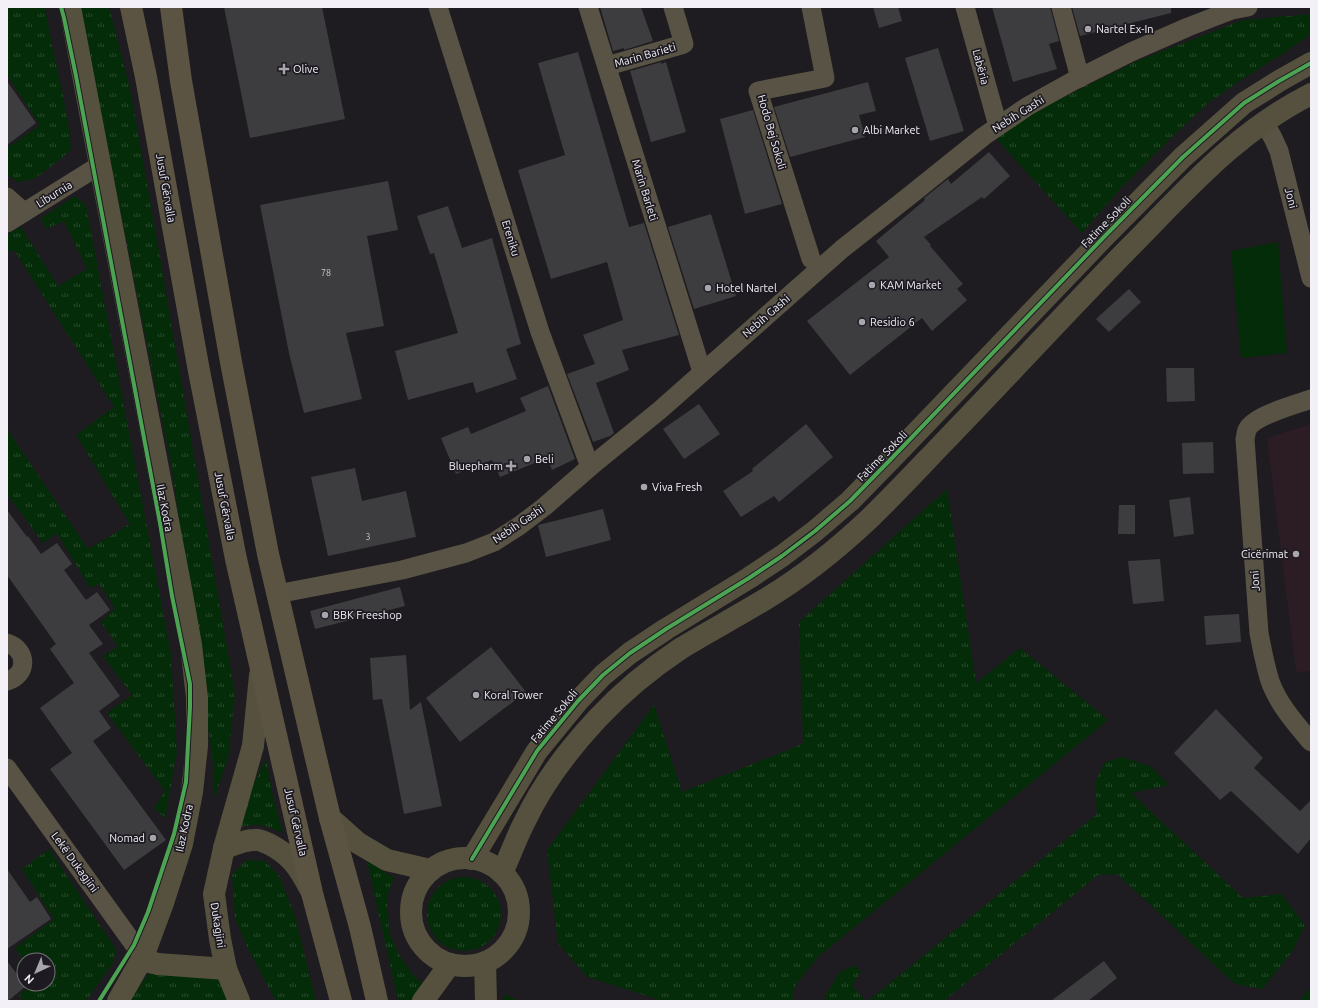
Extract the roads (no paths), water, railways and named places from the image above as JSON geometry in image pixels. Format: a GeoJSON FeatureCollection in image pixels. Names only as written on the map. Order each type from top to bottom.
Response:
{"type":"FeatureCollection","features":[{"type":"Feature","properties":{"kind":"highway","name":"Jusuf Gërvalla"},"geometry":{"type":"LineString","coordinates":[[131,7],[148,85],[199,371],[233,545],[312,893],[341,1001]]}},
{"type":"Feature","properties":{"kind":"highway"},"geometry":{"type":"LineString","coordinates":[[171,7],[181,81],[252,478],[277,594],[330,818],[360,927],[377,1001]]}},
{"type":"Feature","properties":{"kind":"street","name":"Ilaz Kodra"},"geometry":{"type":"LineString","coordinates":[[70,7],[182,596],[191,645],[197,698],[197,746],[192,792],[182,844],[163,903],[143,957],[118,1001]]}},
{"type":"Feature","properties":{"kind":"street","name":"Ereniku"},"geometry":{"type":"LineString","coordinates":[[438,7],[540,332],[590,467]]}},
{"type":"Feature","properties":{"kind":"street","name":"Marin Barleti"},"geometry":{"type":"LineString","coordinates":[[588,7],[702,372]]}},
{"type":"Feature","properties":{"kind":"street","name":"Marin Barieti"},"geometry":{"type":"LineString","coordinates":[[607,66],[684,44],[673,7]]}},
{"type":"Feature","properties":{"kind":"street","name":"Hodo Bej Sokoli"},"geometry":{"type":"LineString","coordinates":[[811,7],[825,78],[758,91],[811,259]]}},
{"type":"Feature","properties":{"kind":"street","name":"Labëria"},"geometry":{"type":"LineString","coordinates":[[965,7],[998,126]]}},
{"type":"Feature","properties":{"kind":"street"},"geometry":{"type":"LineString","coordinates":[[1061,7],[1080,78]]}},
{"type":"Feature","properties":{"kind":"street","name":"Nebih Gashi"},"geometry":{"type":"LineString","coordinates":[[277,594],[402,570],[466,554],[494,542],[519,526],[544,507],[660,410],[842,249],[998,126],[1028,106],[1131,52],[1232,10],[1248,7]]}},
{"type":"Feature","properties":{"kind":"street"},"geometry":{"type":"LineString","coordinates":[[502,873],[525,821],[557,767],[575,743],[622,693],[679,650],[766,599],[798,578],[857,530],[922,465],[1207,168],[1231,146],[1264,122],[1311,92],[1305,66]]}},
{"type":"Feature","properties":{"kind":"street","name":"Fatime Sokoli"},"geometry":{"type":"LineString","coordinates":[[472,859],[536,751],[578,701],[603,676],[630,653],[666,629],[750,578],[782,556],[815,531],[844,506],[1183,157],[1244,102],[1305,66]]}},
{"type":"Feature","properties":{"kind":"street","name":"Joni"},"geometry":{"type":"LineString","coordinates":[[1264,122],[1279,151],[1311,278]]}},
{"type":"Feature","properties":{"kind":"street","name":"Liburnia"},"geometry":{"type":"LineString","coordinates":[[7,223],[100,165]]}},
{"type":"Feature","properties":{"kind":"street"},"geometry":{"type":"LineString","coordinates":[[7,197],[24,212]]}},
{"type":"Feature","properties":{"kind":"street","name":"Joni"},"geometry":{"type":"LineString","coordinates":[[1311,399],[1261,417],[1247,430],[1245,439],[1259,633],[1264,657],[1271,682],[1282,704],[1296,725],[1311,742]]}},
{"type":"Feature","properties":{"kind":"street"},"geometry":{"type":"LineString","coordinates":[[7,643],[12,645],[20,652],[23,662],[20,672],[12,680],[7,681]]}},
{"type":"Feature","properties":{"kind":"street","name":"Dukagjini"},"geometry":{"type":"LineString","coordinates":[[239,1001],[226,969],[214,894],[224,848],[253,746],[261,670]]}},
{"type":"Feature","properties":{"kind":"street","name":"Lekë Dukagjini"},"geometry":{"type":"LineString","coordinates":[[7,768],[143,957]]}},
{"type":"Feature","properties":{"kind":"street"},"geometry":{"type":"LineString","coordinates":[[330,818],[358,843],[387,860],[430,870]]}},
{"type":"Feature","properties":{"kind":"street"},"geometry":{"type":"LineString","coordinates":[[224,848],[256,839],[281,850],[298,868],[312,893]]}},
{"type":"Feature","properties":{"kind":"street"},"geometry":{"type":"LineString","coordinates":[[457,859],[472,859],[488,864],[502,873],[511,885],[517,899],[519,914],[516,928],[510,942],[500,954],[485,962],[468,966],[450,964],[437,959],[425,949],[417,937],[412,924],[410,909],[414,894],[420,881],[430,870],[443,863],[457,859]]}},
{"type":"Feature","properties":{"kind":"street"},"geometry":{"type":"LineString","coordinates":[[143,957],[150,962],[158,964],[226,969]]}},
{"type":"Feature","properties":{"kind":"street"},"geometry":{"type":"LineString","coordinates":[[485,962],[486,1001]]}},
{"type":"Feature","properties":{"kind":"street"},"geometry":{"type":"LineString","coordinates":[[423,1001],[450,964]]}},
{"type":"Feature","properties":{"kind":"place","name":"Nartel Ex-In"},"geometry":{"type":"Point","coordinates":[1088,29]}},
{"type":"Feature","properties":{"kind":"place","name":"Olive"},"geometry":{"type":"Point","coordinates":[284,69]}},
{"type":"Feature","properties":{"kind":"place","name":"Albi Market"},"geometry":{"type":"Point","coordinates":[855,130]}},
{"type":"Feature","properties":{"kind":"place","name":"KAM Market"},"geometry":{"type":"Point","coordinates":[872,285]}},
{"type":"Feature","properties":{"kind":"place","name":"Hotel Nartel"},"geometry":{"type":"Point","coordinates":[708,288]}},
{"type":"Feature","properties":{"kind":"place","name":"Residio 6"},"geometry":{"type":"Point","coordinates":[862,322]}},
{"type":"Feature","properties":{"kind":"place","name":"Beli"},"geometry":{"type":"Point","coordinates":[527,459]}},
{"type":"Feature","properties":{"kind":"place","name":"Bluepharm"},"geometry":{"type":"Point","coordinates":[511,466]}},
{"type":"Feature","properties":{"kind":"place","name":"Viva Fresh"},"geometry":{"type":"Point","coordinates":[644,487]}},
{"type":"Feature","properties":{"kind":"place","name":"Cicërimat"},"geometry":{"type":"Point","coordinates":[1296,554]}},
{"type":"Feature","properties":{"kind":"place","name":"BBK Freeshop"},"geometry":{"type":"Point","coordinates":[325,615]}},
{"type":"Feature","properties":{"kind":"place","name":"Koral Tower"},"geometry":{"type":"Point","coordinates":[476,695]}},
{"type":"Feature","properties":{"kind":"place","name":"Nomad"},"geometry":{"type":"Point","coordinates":[153,838]}}]}
